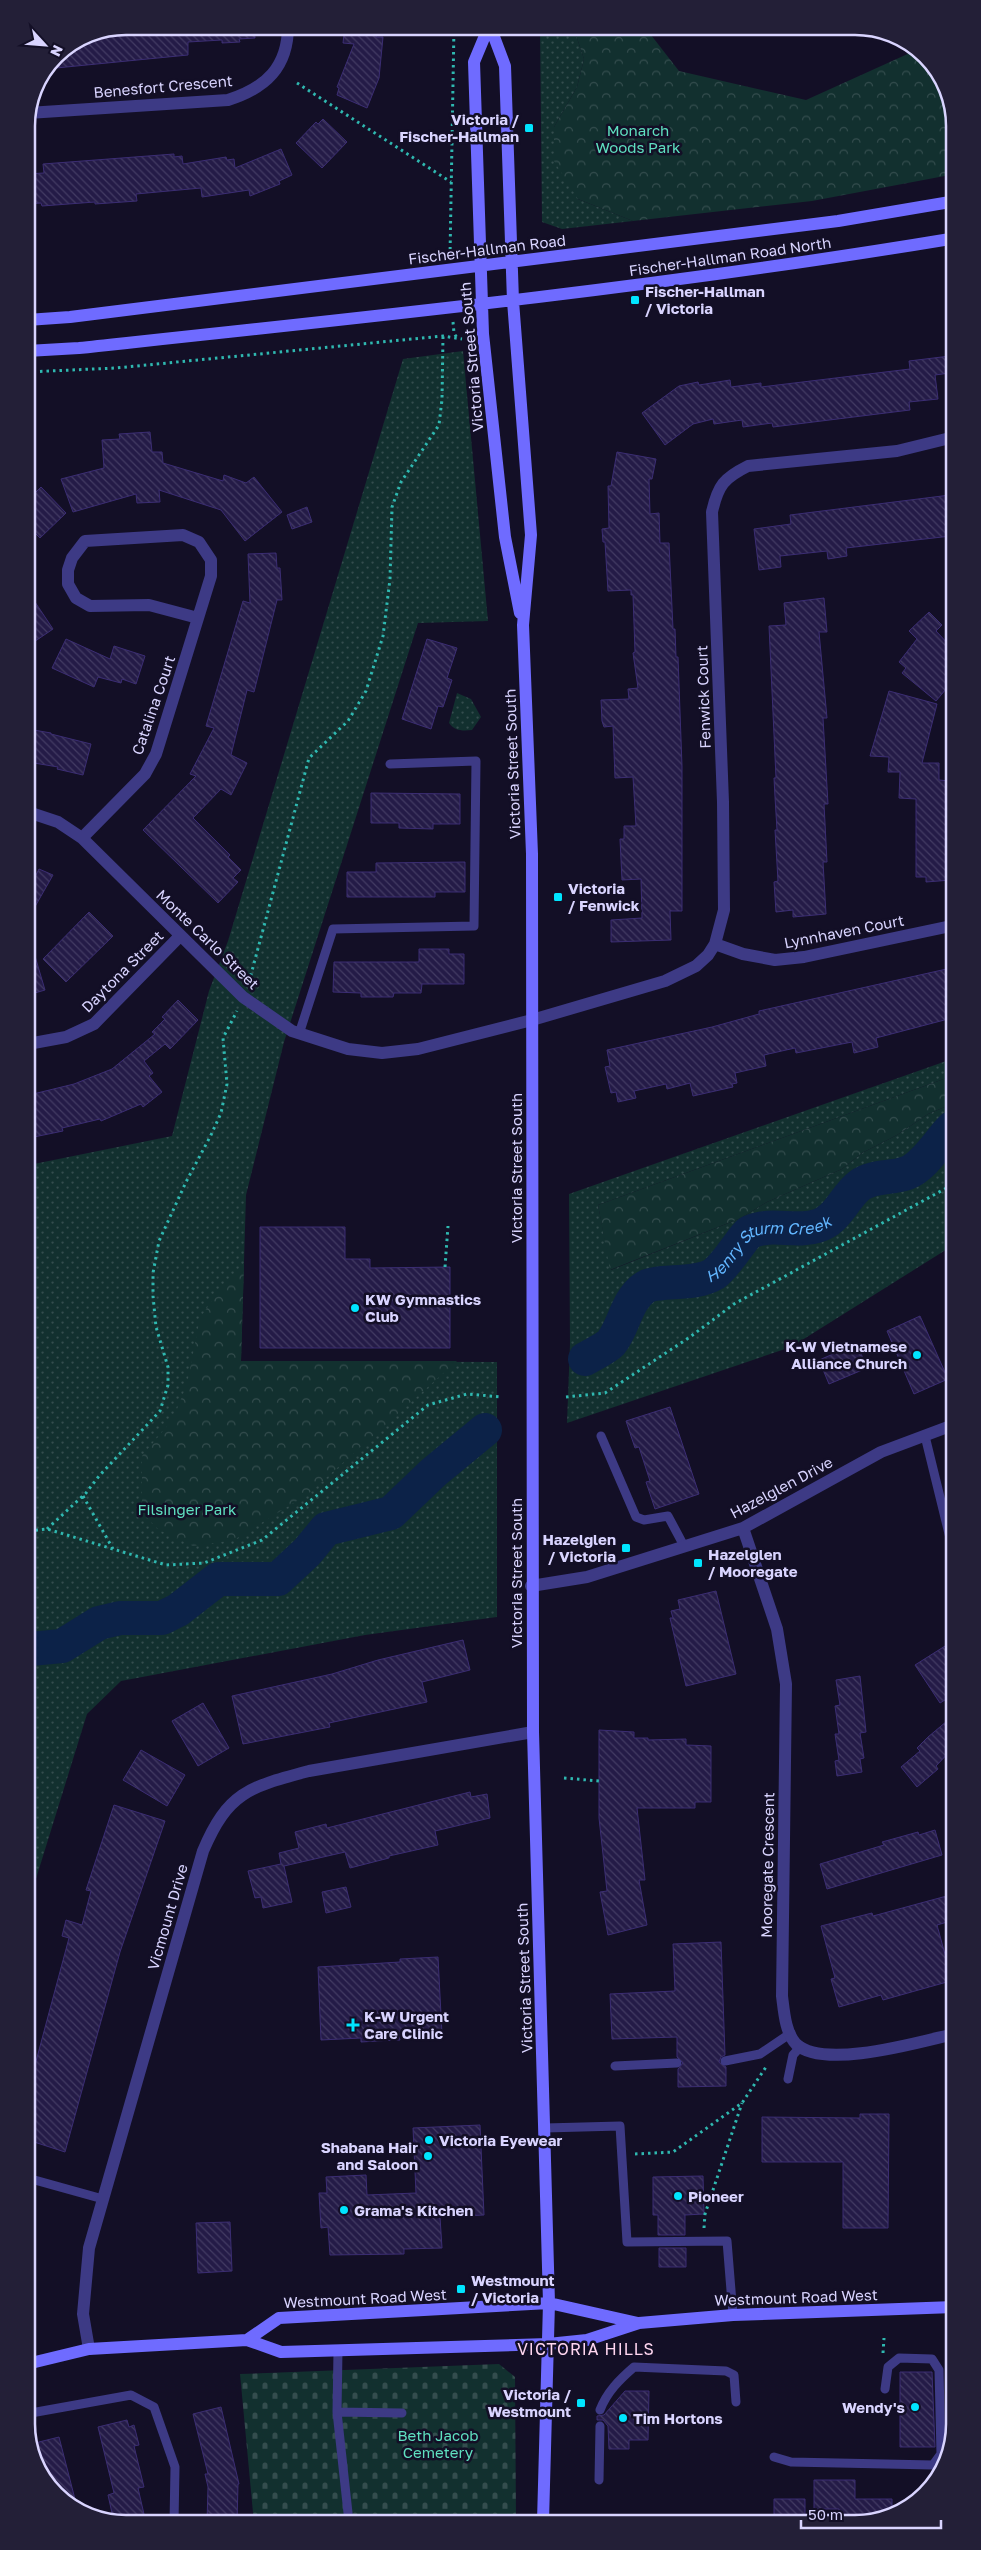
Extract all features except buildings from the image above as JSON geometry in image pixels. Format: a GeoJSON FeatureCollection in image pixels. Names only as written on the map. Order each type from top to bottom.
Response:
{"type":"FeatureCollection","features":[{"type":"Feature","properties":{"kind":"main road","name":"Victoria Street South"},"geometry":{"type":"LineString","coordinates":[[486,35],[474,62],[481,305],[505,537],[523,625]]}},
{"type":"Feature","properties":{"kind":"main road","name":"Victoria Street South"},"geometry":{"type":"LineString","coordinates":[[493,35],[505,66],[513,301],[531,535],[523,625],[532,854],[533,1732],[549,2303],[543,2515]]}},
{"type":"Feature","properties":{"kind":"main road","name":"Fischer-Hallman Road"},"geometry":{"type":"LineString","coordinates":[[35,319],[70,317],[838,221],[946,203]]}},
{"type":"Feature","properties":{"kind":"main road","name":"Fischer-Hallman Road North"},"geometry":{"type":"LineString","coordinates":[[513,301],[841,258],[946,240]]}},
{"type":"Feature","properties":{"kind":"main road"},"geometry":{"type":"LineString","coordinates":[[35,350],[99,346],[513,301]]}},
{"type":"Feature","properties":{"kind":"main road","name":"Westmount Road West"},"geometry":{"type":"LineString","coordinates":[[247,2340],[280,2318],[549,2303],[639,2323]]}},
{"type":"Feature","properties":{"kind":"main road","name":"Westmount Road West"},"geometry":{"type":"LineString","coordinates":[[35,2363],[89,2349],[247,2340],[282,2352],[548,2344],[587,2340],[639,2323],[732,2315],[946,2307]]}},
{"type":"Feature","properties":{"kind":"street","name":"Benesfort Crescent"},"geometry":{"type":"LineString","coordinates":[[36,112],[228,100],[250,93],[276,70],[288,35]]}},
{"type":"Feature","properties":{"kind":"street","name":"Fenwick Court"},"geometry":{"type":"LineString","coordinates":[[532,1020],[666,981],[696,966],[708,955],[715,944],[724,910],[723,802],[712,512],[718,489],[732,474],[748,466],[897,451],[946,439]]}},
{"type":"Feature","properties":{"kind":"street","name":"Catalina Court"},"geometry":{"type":"LineString","coordinates":[[82,838],[145,774],[156,754],[211,576],[211,560],[199,542],[183,535],[85,541],[72,558],[68,570],[68,584],[76,598],[90,606],[148,605],[198,618]]}},
{"type":"Feature","properties":{"kind":"street","name":"Monte Carlo Street"},"geometry":{"type":"LineString","coordinates":[[35,814],[58,822],[82,838],[243,997],[299,1034],[348,1049],[382,1053],[418,1049],[532,1020]]}},
{"type":"Feature","properties":{"kind":"street","name":"Lynnhaven Court"},"geometry":{"type":"LineString","coordinates":[[715,944],[744,954],[775,960],[804,957],[946,927]]}},
{"type":"Feature","properties":{"kind":"street","name":"Daytona Street"},"geometry":{"type":"LineString","coordinates":[[35,1043],[66,1037],[94,1024],[180,936]]}},
{"type":"Feature","properties":{"kind":"street","name":"Hazelglen Drive"},"geometry":{"type":"LineString","coordinates":[[532,1586],[587,1577],[743,1528],[881,1452],[946,1428]]}},
{"type":"Feature","properties":{"kind":"street","name":"Mooregate Crescent"},"geometry":{"type":"LineString","coordinates":[[743,1528],[777,1630],[786,1684],[782,1996],[786,2023],[796,2044],[801,2046]]}},
{"type":"Feature","properties":{"kind":"street","name":"Vicmount Drive"},"geometry":{"type":"LineString","coordinates":[[89,2349],[83,2314],[84,2284],[89,2248],[203,1851],[215,1824],[229,1805],[248,1791],[273,1780],[533,1732]]}},
{"type":"Feature","properties":{"kind":"street"},"geometry":{"type":"LineString","coordinates":[[801,2046],[816,2054],[846,2056],[946,2036]]}},
{"type":"Feature","properties":{"kind":"lane"},"geometry":{"type":"LineString","coordinates":[[299,1034],[333,929],[474,926],[476,761],[390,764]]}},
{"type":"Feature","properties":{"kind":"lane"},"geometry":{"type":"LineString","coordinates":[[601,1436],[636,1517],[644,1520],[668,1516],[684,1546]]}},
{"type":"Feature","properties":{"kind":"lane"},"geometry":{"type":"LineString","coordinates":[[925,1436],[946,1522]]}},
{"type":"Feature","properties":{"kind":"lane"},"geometry":{"type":"LineString","coordinates":[[725,2060],[760,2054],[791,2033]]}},
{"type":"Feature","properties":{"kind":"lane"},"geometry":{"type":"LineString","coordinates":[[788,2080],[794,2055],[801,2046]]}},
{"type":"Feature","properties":{"kind":"lane"},"geometry":{"type":"LineString","coordinates":[[615,2066],[678,2062]]}},
{"type":"Feature","properties":{"kind":"lane"},"geometry":{"type":"LineString","coordinates":[[544,2128],[620,2126],[627,2242],[727,2241],[732,2315]]}},
{"type":"Feature","properties":{"kind":"lane"},"geometry":{"type":"LineString","coordinates":[[35,2180],[103,2199]]}},
{"type":"Feature","properties":{"kind":"lane"},"geometry":{"type":"LineString","coordinates":[[338,2351],[337,2412],[348,2515]]}},
{"type":"Feature","properties":{"kind":"lane"},"geometry":{"type":"LineString","coordinates":[[885,2389],[888,2367],[899,2358],[932,2359],[939,2370],[941,2453]]}},
{"type":"Feature","properties":{"kind":"lane"},"geometry":{"type":"LineString","coordinates":[[600,2410],[604,2400],[617,2382],[634,2367],[726,2371],[734,2376],[736,2402]]}},
{"type":"Feature","properties":{"kind":"lane"},"geometry":{"type":"LineString","coordinates":[[35,2411],[132,2395],[154,2407],[175,2467],[174,2515]]}},
{"type":"Feature","properties":{"kind":"lane"},"geometry":{"type":"LineString","coordinates":[[337,2412],[402,2413]]}},
{"type":"Feature","properties":{"kind":"lane"},"geometry":{"type":"LineString","coordinates":[[599,2480],[600,2426]]}},
{"type":"Feature","properties":{"kind":"lane"},"geometry":{"type":"LineString","coordinates":[[774,2457],[791,2462],[933,2464],[940,2455]]}},
{"type":"Feature","properties":{"kind":"path"},"geometry":{"type":"LineString","coordinates":[[449,252],[454,35]]}},
{"type":"Feature","properties":{"kind":"path"},"geometry":{"type":"LineString","coordinates":[[296,83],[451,182]]}},
{"type":"Feature","properties":{"kind":"path"},"geometry":{"type":"LineString","coordinates":[[454,333],[457,338]]}},
{"type":"Feature","properties":{"kind":"path"},"geometry":{"type":"LineString","coordinates":[[254,971],[309,758],[348,721],[366,691],[383,636],[390,579],[392,506],[401,482],[438,425],[442,399],[442,336]]}},
{"type":"Feature","properties":{"kind":"path"},"geometry":{"type":"LineString","coordinates":[[35,372],[116,368],[442,336],[462,339]]}},
{"type":"Feature","properties":{"kind":"path"},"geometry":{"type":"LineString","coordinates":[[48,1528],[83,1496],[160,1411],[168,1385],[168,1368],[156,1327],[153,1273],[159,1241],[221,1113],[227,1084],[223,1038],[233,1018]]}},
{"type":"Feature","properties":{"kind":"path"},"geometry":{"type":"LineString","coordinates":[[566,1397],[605,1392],[690,1337],[734,1304],[946,1188]]}},
{"type":"Feature","properties":{"kind":"path"},"geometry":{"type":"LineString","coordinates":[[445,1267],[448,1226]]}},
{"type":"Feature","properties":{"kind":"path"},"geometry":{"type":"LineString","coordinates":[[35,1530],[48,1528],[166,1566],[204,1563],[262,1540],[428,1405],[467,1394],[502,1397]]}},
{"type":"Feature","properties":{"kind":"path"},"geometry":{"type":"LineString","coordinates":[[83,1496],[114,1549]]}},
{"type":"Feature","properties":{"kind":"path"},"geometry":{"type":"LineString","coordinates":[[564,1778],[599,1781]]}},
{"type":"Feature","properties":{"kind":"path"},"geometry":{"type":"LineString","coordinates":[[702,2241],[705,2214],[742,2103],[764,2068],[772,2062]]}},
{"type":"Feature","properties":{"kind":"path"},"geometry":{"type":"LineString","coordinates":[[622,2154],[673,2152],[742,2103]]}},
{"type":"Feature","properties":{"kind":"green space"},"geometry":{"type":"Polygon","coordinates":[[[540,35],[576,35],[584,59],[577,87],[554,127],[578,199],[633,221],[562,229],[542,222],[540,35]]]}},
{"type":"Feature","properties":{"kind":"green space","name":"Monarch Woods Park"},"geometry":{"type":"Polygon","coordinates":[[[576,35],[651,35],[679,71],[806,100],[909,53],[931,75],[941,97],[946,126],[946,176],[812,201],[633,221],[578,199],[554,161],[554,127],[577,87],[584,59],[576,35]]]}},
{"type":"Feature","properties":{"kind":"green space","name":"Filsinger Park"},"geometry":{"type":"Polygon","coordinates":[[[463,351],[488,621],[418,623],[284,1042],[246,1195],[241,1361],[497,1362],[497,1617],[365,1635],[121,1681],[87,1714],[35,1882],[35,1164],[172,1136],[209,991],[228,941],[403,359],[463,351]]]}},
{"type":"Feature","properties":{"kind":"green space"},"geometry":{"type":"Polygon","coordinates":[[[457,693],[471,699],[481,717],[472,730],[459,730],[449,723],[457,693]]]}},
{"type":"Feature","properties":{"kind":"green space"},"geometry":{"type":"Polygon","coordinates":[[[946,1061],[946,1078],[598,1205],[611,1270],[741,1218],[767,1202],[842,1169],[862,1153],[897,1135],[928,1114],[946,1106],[946,1250],[791,1347],[567,1423],[570,1344],[569,1194],[946,1061]]]}},
{"type":"Feature","properties":{"kind":"green space"},"geometry":{"type":"Polygon","coordinates":[[[946,1078],[946,1106],[928,1114],[897,1135],[862,1153],[842,1169],[767,1202],[741,1218],[610,1270],[598,1205],[946,1078]]]}},
{"type":"Feature","properties":{"kind":"green space"},"geometry":{"type":"Polygon","coordinates":[[[244,1263],[241,1361],[457,1361],[308,1494],[234,1540],[193,1546],[159,1530],[142,1513],[142,1456],[173,1419],[187,1384],[200,1318],[220,1289],[244,1263]]]}},
{"type":"Feature","properties":{"kind":"green space","name":"Beth Jacob Cemetery"},"geometry":{"type":"Polygon","coordinates":[[[499,2364],[515,2377],[516,2515],[253,2515],[240,2374],[499,2364]]]}},
{"type":"Feature","properties":{"kind":"waterway","name":"Henry Sturm Creek"},"geometry":{"type":"LineString","coordinates":[[585,1359],[611,1343],[633,1300],[644,1288],[650,1285],[697,1280],[714,1274],[747,1234],[758,1229],[809,1228],[824,1223],[836,1214],[860,1185],[877,1178],[901,1175],[914,1170],[946,1135]]}},
{"type":"Feature","properties":{"kind":"waterway","name":"Henry Sturm Creek"},"geometry":{"type":"LineString","coordinates":[[35,1649],[62,1646],[99,1623],[120,1618],[162,1618],[178,1610],[218,1579],[278,1579],[307,1552],[326,1529],[391,1513],[434,1472],[485,1430]]}},
{"type":"Feature","properties":{"kind":"place","name":"Victoria / Fischer-Hallman"},"geometry":{"type":"Point","coordinates":[529,128]}},
{"type":"Feature","properties":{"kind":"place","name":"Fischer-Hallman / Victoria"},"geometry":{"type":"Point","coordinates":[635,300]}},
{"type":"Feature","properties":{"kind":"place","name":"Victoria / Fenwick"},"geometry":{"type":"Point","coordinates":[558,897]}},
{"type":"Feature","properties":{"kind":"place","name":"KW Gymnastics Club"},"geometry":{"type":"Point","coordinates":[355,1308]}},
{"type":"Feature","properties":{"kind":"place","name":"K-W Vietnamese Alliance Church"},"geometry":{"type":"Point","coordinates":[917,1355]}},
{"type":"Feature","properties":{"kind":"place","name":"Hazelglen / Victoria"},"geometry":{"type":"Point","coordinates":[626,1548]}},
{"type":"Feature","properties":{"kind":"place","name":"Hazelglen / Mooregate"},"geometry":{"type":"Point","coordinates":[698,1563]}},
{"type":"Feature","properties":{"kind":"place","name":"K-W Urgent Care Clinic"},"geometry":{"type":"Point","coordinates":[353,2025]}},
{"type":"Feature","properties":{"kind":"place","name":"Victoria Eyewear"},"geometry":{"type":"Point","coordinates":[429,2140]}},
{"type":"Feature","properties":{"kind":"place","name":"Shabana Hair and Saloon"},"geometry":{"type":"Point","coordinates":[428,2156]}},
{"type":"Feature","properties":{"kind":"place","name":"Pioneer"},"geometry":{"type":"Point","coordinates":[678,2196]}},
{"type":"Feature","properties":{"kind":"place","name":"Grama's Kitchen"},"geometry":{"type":"Point","coordinates":[344,2210]}},
{"type":"Feature","properties":{"kind":"place","name":"Westmount / Victoria"},"geometry":{"type":"Point","coordinates":[461,2289]}},
{"type":"Feature","properties":{"kind":"place","name":"Victoria / Westmount"},"geometry":{"type":"Point","coordinates":[581,2403]}},
{"type":"Feature","properties":{"kind":"place","name":"Wendy's"},"geometry":{"type":"Point","coordinates":[915,2407]}},
{"type":"Feature","properties":{"kind":"place","name":"Tim Hortons"},"geometry":{"type":"Point","coordinates":[623,2418]}},
{"type":"Feature","properties":{"kind":"district","name":"VICTORIA HILLS"},"geometry":{"type":"Point","coordinates":[586,2349]}}]}
